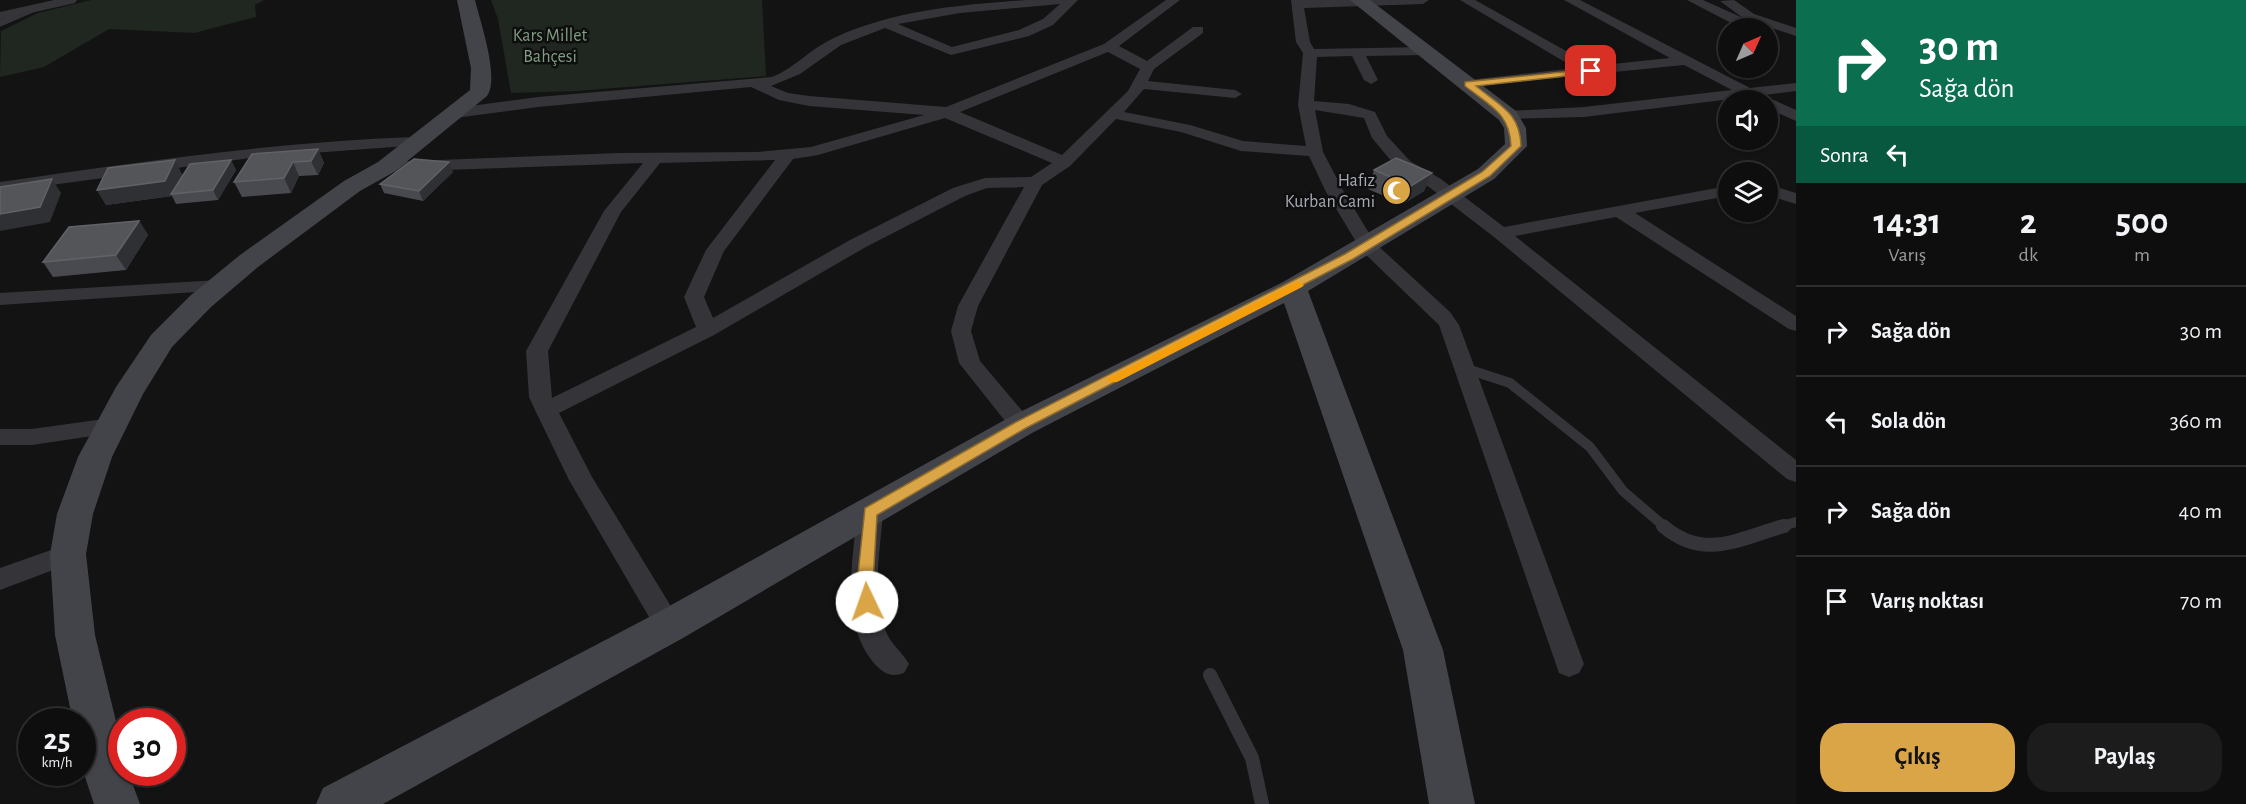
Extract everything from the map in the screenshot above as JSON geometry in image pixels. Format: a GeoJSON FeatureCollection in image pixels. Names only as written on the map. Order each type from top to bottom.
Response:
{"type":"FeatureCollection","features":[{"type":"Feature","properties":{"kind":"street"},"geometry":{"type":"LineString","coordinates":[[0,9],[40,0]]}},
{"type":"Feature","properties":{"kind":"street"},"geometry":{"type":"LineString","coordinates":[[0,16],[71,0]]}},
{"type":"Feature","properties":{"kind":"street"},"geometry":{"type":"LineString","coordinates":[[449,0],[465,71],[460,107]]}},
{"type":"Feature","properties":{"kind":"street"},"geometry":{"type":"LineString","coordinates":[[117,804],[107,779],[75,635],[68,554],[75,514],[95,456],[161,341],[219,286],[343,192],[386,167],[414,142],[480,92],[483,76],[466,0]]}},
{"type":"Feature","properties":{"kind":"street"},"geometry":{"type":"LineString","coordinates":[[460,107],[756,84],[786,77],[800,70],[825,48],[859,32],[887,24],[943,12],[1067,0]]}},
{"type":"Feature","properties":{"kind":"street"},"geometry":{"type":"LineString","coordinates":[[887,24],[951,51],[1024,33],[1048,22],[1072,0]]}},
{"type":"Feature","properties":{"kind":"street"},"geometry":{"type":"LineString","coordinates":[[386,167],[758,157],[812,152],[947,112],[1109,47],[1174,0]]}},
{"type":"Feature","properties":{"kind":"street"},"geometry":{"type":"LineString","coordinates":[[1423,0],[1298,2],[1304,42],[1310,53],[1306,105],[1315,152],[1335,192],[1368,246],[1443,316],[1464,368],[1569,664]]}},
{"type":"Feature","properties":{"kind":"street"},"geometry":{"type":"LineString","coordinates":[[1466,0],[1591,71]]}},
{"type":"Feature","properties":{"kind":"street"},"geometry":{"type":"LineString","coordinates":[[1570,0],[1743,90]]}},
{"type":"Feature","properties":{"kind":"street"},"geometry":{"type":"LineString","coordinates":[[1693,0],[1735,18]]}},
{"type":"Feature","properties":{"kind":"street"},"geometry":{"type":"LineString","coordinates":[[1728,0],[1726,2],[1730,5],[1747,14],[1796,32]]}},
{"type":"Feature","properties":{"kind":"street"},"geometry":{"type":"LineString","coordinates":[[339,804],[669,626],[1021,425],[1293,288],[1368,246],[1486,174],[1516,146],[1515,128],[1508,116],[1361,2]]}},
{"type":"Feature","properties":{"kind":"street"},"geometry":{"type":"LineString","coordinates":[[1021,425],[970,363],[961,331],[968,306],[1035,182],[1064,162],[1134,93],[1148,67],[1198,30]]}},
{"type":"Feature","properties":{"kind":"street"},"geometry":{"type":"LineString","coordinates":[[1778,36],[1796,42]]}},
{"type":"Feature","properties":{"kind":"street"},"geometry":{"type":"LineString","coordinates":[[1109,47],[1148,67]]}},
{"type":"Feature","properties":{"kind":"street"},"geometry":{"type":"LineString","coordinates":[[1310,53],[1425,51]]}},
{"type":"Feature","properties":{"kind":"street"},"geometry":{"type":"LineString","coordinates":[[1357,52],[1371,80]]}},
{"type":"Feature","properties":{"kind":"street"},"geometry":{"type":"LineString","coordinates":[[1468,84],[1687,60]]}},
{"type":"Feature","properties":{"kind":"street"},"geometry":{"type":"LineString","coordinates":[[756,84],[784,97],[809,101],[947,112],[1064,162]]}},
{"type":"Feature","properties":{"kind":"street"},"geometry":{"type":"LineString","coordinates":[[1138,84],[1235,94]]}},
{"type":"Feature","properties":{"kind":"street"},"geometry":{"type":"LineString","coordinates":[[1758,90],[1796,87]]}},
{"type":"Feature","properties":{"kind":"street"},"geometry":{"type":"LineString","coordinates":[[1508,116],[1584,112],[1718,95]]}},
{"type":"Feature","properties":{"kind":"street"},"geometry":{"type":"LineString","coordinates":[[1306,105],[1349,109],[1370,115],[1380,138],[1404,165],[1450,194],[1500,233],[1796,472]]}},
{"type":"Feature","properties":{"kind":"street"},"geometry":{"type":"LineString","coordinates":[[1778,107],[1796,116]]}},
{"type":"Feature","properties":{"kind":"street"},"geometry":{"type":"LineString","coordinates":[[1113,114],[1184,128],[1241,146],[1315,152]]}},
{"type":"Feature","properties":{"kind":"street"},"geometry":{"type":"LineString","coordinates":[[0,187],[178,161],[346,144],[414,142]]}},
{"type":"Feature","properties":{"kind":"street"},"geometry":{"type":"LineString","coordinates":[[707,330],[694,297],[711,259],[788,154]]}},
{"type":"Feature","properties":{"kind":"street"},"geometry":{"type":"LineString","coordinates":[[656,158],[614,211],[537,351],[540,397],[546,410],[581,480],[669,626]]}},
{"type":"Feature","properties":{"kind":"street"},"geometry":{"type":"LineString","coordinates":[[546,410],[707,330],[857,244],[959,192],[985,183],[1035,182]]}},
{"type":"Feature","properties":{"kind":"street"},"geometry":{"type":"LineString","coordinates":[[1500,233],[1718,193]]}},
{"type":"Feature","properties":{"kind":"street"},"geometry":{"type":"LineString","coordinates":[[1778,193],[1796,200]]}},
{"type":"Feature","properties":{"kind":"street"},"geometry":{"type":"LineString","coordinates":[[1618,210],[1796,325]]}},
{"type":"Feature","properties":{"kind":"street"},"geometry":{"type":"LineString","coordinates":[[0,299],[219,286]]}},
{"type":"Feature","properties":{"kind":"street"},"geometry":{"type":"LineString","coordinates":[[1293,288],[1423,650],[1452,804]]}},
{"type":"Feature","properties":{"kind":"street"},"geometry":{"type":"LineString","coordinates":[[0,437],[32,437],[111,426]]}},
{"type":"Feature","properties":{"kind":"street"},"geometry":{"type":"LineString","coordinates":[[870,513],[865,584],[870,620],[877,643],[894,664]]}},
{"type":"Feature","properties":{"kind":"street"},"geometry":{"type":"LineString","coordinates":[[0,579],[68,554]]}},
{"type":"Feature","properties":{"kind":"lane"},"geometry":{"type":"LineString","coordinates":[[0,23],[30,9]]}},
{"type":"Feature","properties":{"kind":"lane"},"geometry":{"type":"LineString","coordinates":[[1464,368],[1510,383],[1590,447],[1623,491],[1680,540],[1712,547],[1796,522]]}},
{"type":"Feature","properties":{"kind":"lane"},"geometry":{"type":"LineString","coordinates":[[1210,675],[1252,758],[1262,804]]}},
{"type":"Feature","properties":{"kind":"green space"},"geometry":{"type":"Polygon","coordinates":[[[91,0],[264,0],[255,5],[256,17],[194,33],[109,29],[44,67],[0,77],[1,31],[38,13],[91,0]]]}},
{"type":"Feature","properties":{"kind":"green space","name":"Kars Millet Bahçesi"},"geometry":{"type":"Polygon","coordinates":[[[491,0],[762,0],[766,76],[576,91],[511,93],[498,19],[491,0]]]}},
{"type":"Feature","properties":{"kind":"building"},"geometry":{"type":"Polygon","coordinates":[[[318,149],[311,161],[293,162],[284,178],[234,182],[252,154],[318,149]]]}},
{"type":"Feature","properties":{"kind":"building"},"geometry":{"type":"Polygon","coordinates":[[[1396,158],[1432,173],[1411,186],[1374,170],[1396,158]]]}},
{"type":"Feature","properties":{"kind":"building"},"geometry":{"type":"Polygon","coordinates":[[[414,159],[449,162],[419,191],[380,184],[414,159]]]}},
{"type":"Feature","properties":{"kind":"building"},"geometry":{"type":"Polygon","coordinates":[[[175,160],[165,181],[97,190],[108,168],[175,160]]]}},
{"type":"Feature","properties":{"kind":"building"},"geometry":{"type":"Polygon","coordinates":[[[231,160],[213,190],[171,194],[190,164],[231,160]]]}},
{"type":"Feature","properties":{"kind":"building"},"geometry":{"type":"Polygon","coordinates":[[[52,179],[40,207],[0,214],[0,187],[52,179]]]}},
{"type":"Feature","properties":{"kind":"building"},"geometry":{"type":"Polygon","coordinates":[[[139,221],[116,255],[43,262],[69,227],[139,221]]]}},
{"type":"Feature","properties":{"kind":"slow traffic"},"geometry":{"type":"LineString","coordinates":[[1112,379],[1298,285]]}},
{"type":"Feature","properties":{"kind":"place","name":"Hafız Kurban Cami"},"geometry":{"type":"Point","coordinates":[1396,190]}},
{"type":"Feature","properties":{"kind":"route"},"geometry":{"type":"LineString","coordinates":[[867,602],[865,584],[870,513],[1021,425],[1293,288],[1368,246],[1486,174],[1516,146],[1515,128],[1508,116],[1468,84],[1591,71]]}}]}
